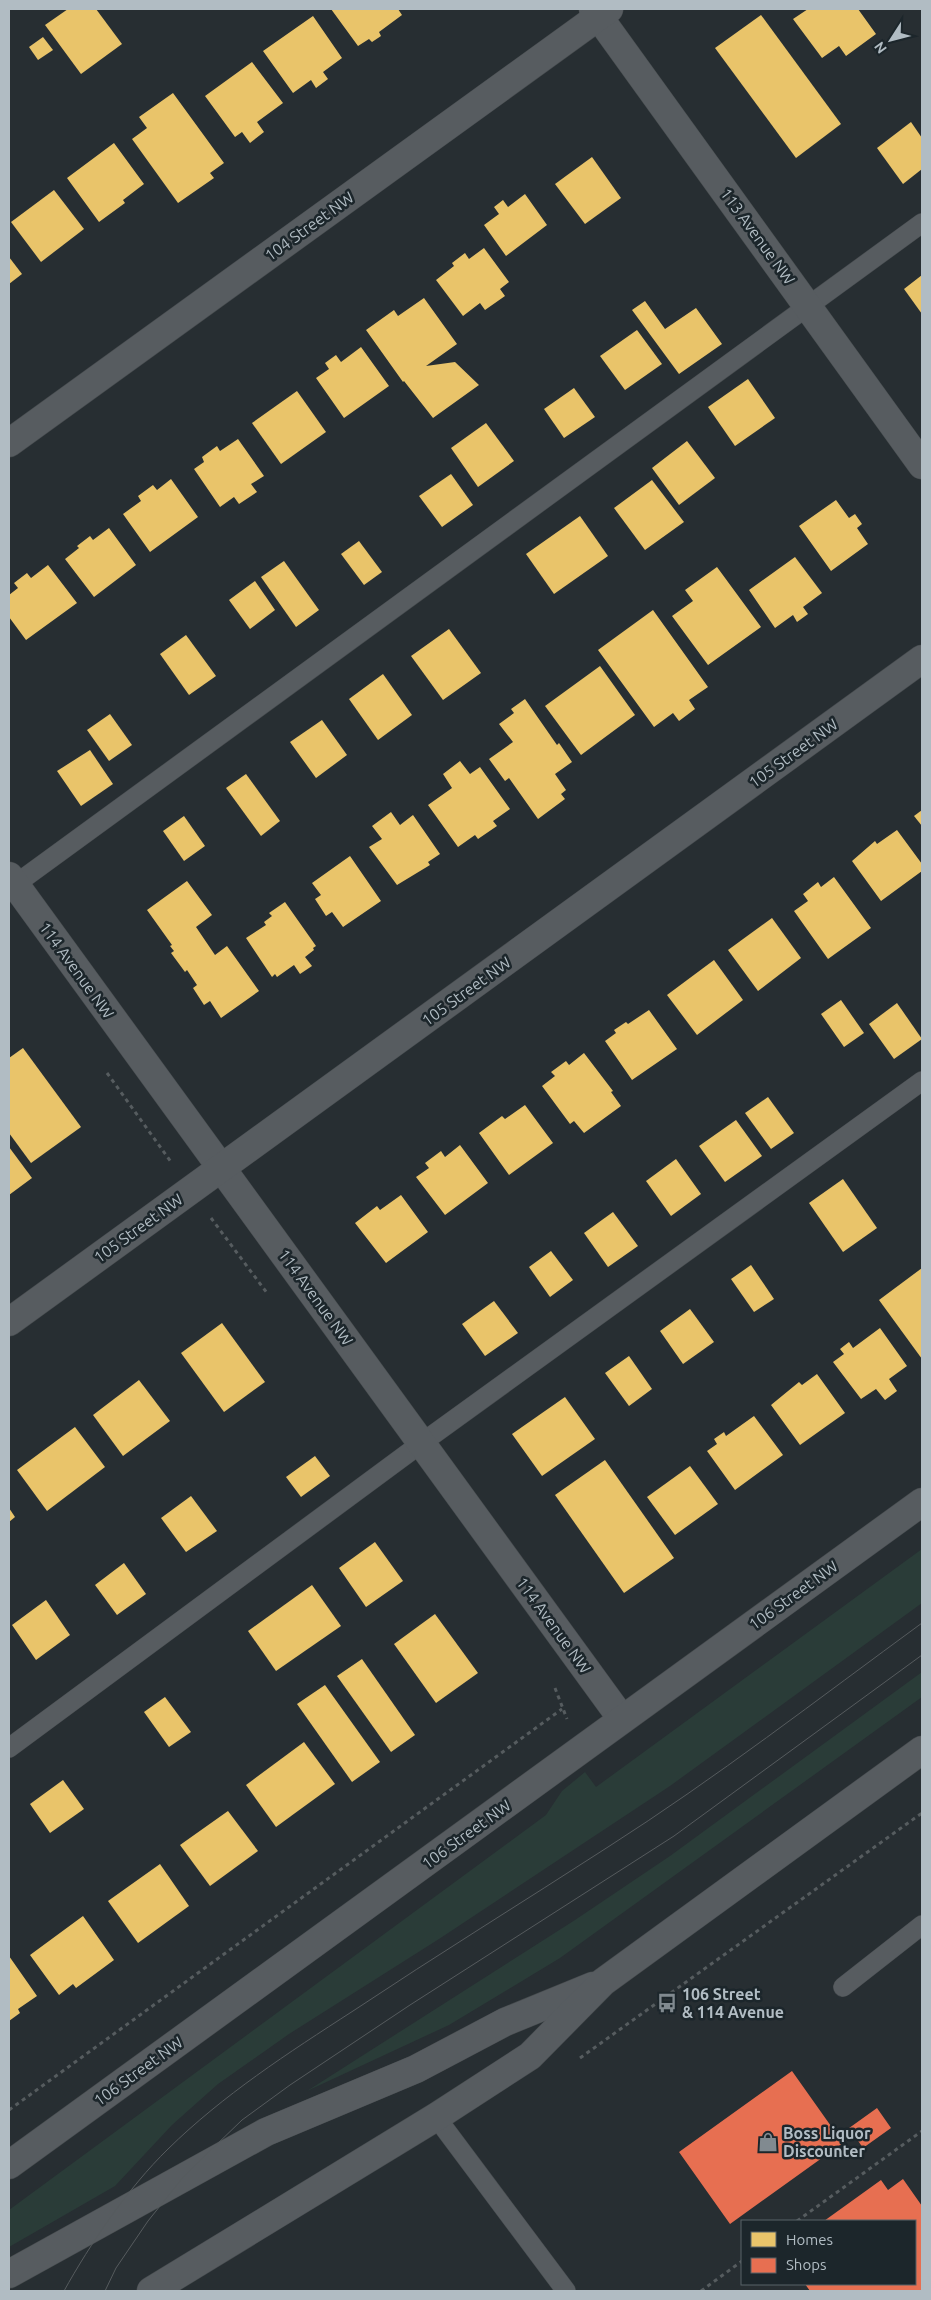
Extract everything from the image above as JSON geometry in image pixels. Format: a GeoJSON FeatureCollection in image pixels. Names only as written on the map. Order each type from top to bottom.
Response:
{"type":"FeatureCollection","features":[{"type":"Feature","properties":{"kind":"street","name":"113 Avenue NW"},"geometry":{"type":"LineString","coordinates":[[600,11],[922,465]]}},
{"type":"Feature","properties":{"kind":"street","name":"104 Street NW"},"geometry":{"type":"LineString","coordinates":[[9,443],[600,11]]}},
{"type":"Feature","properties":{"kind":"street","name":"105 Street NW"},"geometry":{"type":"LineString","coordinates":[[9,1322],[922,659]]}},
{"type":"Feature","properties":{"kind":"street","name":"114 Avenue NW"},"geometry":{"type":"LineString","coordinates":[[11,883],[423,1442],[622,1719]]}},
{"type":"Feature","properties":{"kind":"street","name":"106 Street NW"},"geometry":{"type":"LineString","coordinates":[[9,2165],[922,1502]]}},
{"type":"Feature","properties":{"kind":"street"},"geometry":{"type":"LineString","coordinates":[[151,2291],[436,2117],[530,2056],[603,1982],[922,1750]]}},
{"type":"Feature","properties":{"kind":"street"},"geometry":{"type":"LineString","coordinates":[[9,2274],[266,2132],[416,2069],[504,2022],[603,1982]]}},
{"type":"Feature","properties":{"kind":"lane"},"geometry":{"type":"LineString","coordinates":[[11,883],[922,223]]}},
{"type":"Feature","properties":{"kind":"lane"},"geometry":{"type":"LineString","coordinates":[[9,1748],[423,1442],[922,1081]]}},
{"type":"Feature","properties":{"kind":"lane"},"geometry":{"type":"LineString","coordinates":[[843,1987],[922,1925]]}},
{"type":"Feature","properties":{"kind":"lane"},"geometry":{"type":"LineString","coordinates":[[436,2117],[566,2291]]}},
{"type":"Feature","properties":{"kind":"path"},"geometry":{"type":"LineString","coordinates":[[9,2110],[562,1709]]}},
{"type":"Feature","properties":{"kind":"path"},"geometry":{"type":"LineString","coordinates":[[798,2220],[922,2131]]}},
{"type":"Feature","properties":{"kind":"path"},"geometry":{"type":"LineString","coordinates":[[700,2291],[741,2262]]}},
{"type":"Feature","properties":{"kind":"green space"},"geometry":{"type":"Polygon","coordinates":[[[922,1549],[922,1603],[670,1786],[439,1939],[289,2034],[218,2084],[172,2125],[115,2186],[9,2247],[9,2210],[546,1815],[562,1791],[585,1772],[596,1787],[922,1549]]]}},
{"type":"Feature","properties":{"kind":"green space"},"geometry":{"type":"Polygon","coordinates":[[[922,1672],[922,1697],[560,1958],[449,2025],[307,2091],[575,1920],[670,1856],[922,1672]]]}},
{"type":"Feature","properties":{"kind":"building: Homes"},"geometry":{"type":"Polygon","coordinates":[[[68,9],[96,9],[122,44],[81,74],[45,25],[68,9]]]}},
{"type":"Feature","properties":{"kind":"building: Homes"},"geometry":{"type":"Polygon","coordinates":[[[331,9],[398,9],[402,15],[379,32],[381,36],[372,42],[369,39],[358,46],[331,9]]]}},
{"type":"Feature","properties":{"kind":"building: Homes"},"geometry":{"type":"Polygon","coordinates":[[[808,9],[858,9],[876,34],[846,56],[839,46],[822,58],[793,19],[808,9]]]}},
{"type":"Feature","properties":{"kind":"building: Homes"},"geometry":{"type":"Polygon","coordinates":[[[761,15],[841,124],[796,158],[715,48],[761,15]]]}},
{"type":"Feature","properties":{"kind":"building: Homes"},"geometry":{"type":"Polygon","coordinates":[[[313,16],[342,58],[323,72],[328,79],[316,88],[311,80],[293,93],[263,51],[313,16]]]}},
{"type":"Feature","properties":{"kind":"building: Homes"},"geometry":{"type":"Polygon","coordinates":[[[43,37],[53,50],[38,60],[29,47],[43,37]]]}},
{"type":"Feature","properties":{"kind":"building: Homes"},"geometry":{"type":"Polygon","coordinates":[[[252,62],[283,103],[257,122],[264,132],[250,143],[242,132],[235,137],[205,96],[252,62]]]}},
{"type":"Feature","properties":{"kind":"building: Homes"},"geometry":{"type":"Polygon","coordinates":[[[173,93],[224,163],[210,173],[214,178],[178,203],[132,139],[147,128],[139,117],[173,93]]]}},
{"type":"Feature","properties":{"kind":"building: Homes"},"geometry":{"type":"Polygon","coordinates":[[[911,122],[922,138],[922,169],[903,184],[877,148],[911,122]]]}},
{"type":"Feature","properties":{"kind":"building: Homes"},"geometry":{"type":"Polygon","coordinates":[[[114,143],[144,184],[123,200],[125,203],[99,222],[67,178],[114,143]]]}},
{"type":"Feature","properties":{"kind":"building: Homes"},"geometry":{"type":"Polygon","coordinates":[[[592,157],[621,198],[585,224],[555,184],[592,157]]]}},
{"type":"Feature","properties":{"kind":"building: Homes"},"geometry":{"type":"Polygon","coordinates":[[[54,190],[84,229],[41,262],[11,222],[54,190]]]}},
{"type":"Feature","properties":{"kind":"building: Homes"},"geometry":{"type":"Polygon","coordinates":[[[525,194],[547,225],[506,256],[484,225],[499,214],[494,207],[503,200],[508,207],[525,194]]]}},
{"type":"Feature","properties":{"kind":"building: Homes"},"geometry":{"type":"Polygon","coordinates":[[[484,248],[509,282],[500,289],[505,296],[485,310],[480,303],[463,316],[436,280],[454,266],[452,263],[465,253],[469,259],[484,248]]]}},
{"type":"Feature","properties":{"kind":"building: Homes"},"geometry":{"type":"Polygon","coordinates":[[[9,257],[22,274],[9,284],[9,257]]]}},
{"type":"Feature","properties":{"kind":"building: Homes"},"geometry":{"type":"Polygon","coordinates":[[[922,275],[922,314],[904,289],[922,275]]]}},
{"type":"Feature","properties":{"kind":"building: Homes"},"geometry":{"type":"Polygon","coordinates":[[[424,298],[457,344],[426,366],[455,362],[479,385],[433,418],[403,382],[366,330],[394,310],[398,316],[424,298]]]}},
{"type":"Feature","properties":{"kind":"building: Homes"},"geometry":{"type":"Polygon","coordinates":[[[645,301],[665,329],[696,308],[722,344],[679,374],[632,310],[645,301]]]}},
{"type":"Feature","properties":{"kind":"building: Homes"},"geometry":{"type":"Polygon","coordinates":[[[637,330],[662,364],[625,390],[600,356],[637,330]]]}},
{"type":"Feature","properties":{"kind":"building: Homes"},"geometry":{"type":"Polygon","coordinates":[[[361,347],[389,386],[344,418],[316,378],[329,369],[325,363],[336,355],[341,362],[361,347]]]}},
{"type":"Feature","properties":{"kind":"building: Homes"},"geometry":{"type":"Polygon","coordinates":[[[748,379],[775,418],[735,446],[708,407],[748,379]]]}},
{"type":"Feature","properties":{"kind":"building: Homes"},"geometry":{"type":"Polygon","coordinates":[[[574,388],[595,417],[564,438],[544,409],[574,388]]]}},
{"type":"Feature","properties":{"kind":"building: Homes"},"geometry":{"type":"Polygon","coordinates":[[[297,391],[326,432],[281,464],[252,423],[297,391]]]}},
{"type":"Feature","properties":{"kind":"building: Homes"},"geometry":{"type":"Polygon","coordinates":[[[486,423],[514,461],[478,487],[451,448],[486,423]]]}},
{"type":"Feature","properties":{"kind":"building: Homes"},"geometry":{"type":"Polygon","coordinates":[[[238,439],[264,476],[251,484],[257,492],[239,504],[234,497],[220,507],[194,469],[204,462],[202,457],[217,446],[220,451],[238,439]]]}},
{"type":"Feature","properties":{"kind":"building: Homes"},"geometry":{"type":"Polygon","coordinates":[[[687,441],[715,478],[679,505],[652,468],[687,441]]]}},
{"type":"Feature","properties":{"kind":"building: Homes"},"geometry":{"type":"Polygon","coordinates":[[[451,474],[473,505],[442,527],[419,496],[451,474]]]}},
{"type":"Feature","properties":{"kind":"building: Homes"},"geometry":{"type":"Polygon","coordinates":[[[171,479],[198,517],[150,552],[123,514],[141,501],[138,496],[153,485],[157,490],[171,479]]]}},
{"type":"Feature","properties":{"kind":"building: Homes"},"geometry":{"type":"Polygon","coordinates":[[[652,480],[684,522],[645,550],[614,508],[652,480]]]}},
{"type":"Feature","properties":{"kind":"building: Homes"},"geometry":{"type":"Polygon","coordinates":[[[836,500],[849,518],[855,514],[862,524],[857,528],[868,544],[831,571],[799,526],[836,500]]]}},
{"type":"Feature","properties":{"kind":"building: Homes"},"geometry":{"type":"Polygon","coordinates":[[[580,516],[608,556],[554,594],[526,554],[580,516]]]}},
{"type":"Feature","properties":{"kind":"building: Homes"},"geometry":{"type":"Polygon","coordinates":[[[109,528],[136,565],[94,597],[65,559],[90,536],[93,540],[109,528]]]}},
{"type":"Feature","properties":{"kind":"building: Homes"},"geometry":{"type":"Polygon","coordinates":[[[359,541],[382,572],[364,585],[341,554],[359,541]]]}},
{"type":"Feature","properties":{"kind":"building: Homes"},"geometry":{"type":"Polygon","coordinates":[[[795,557],[822,593],[803,607],[808,614],[797,622],[793,615],[775,628],[749,590],[795,557]]]}},
{"type":"Feature","properties":{"kind":"building: Homes"},"geometry":{"type":"Polygon","coordinates":[[[284,561],[319,610],[296,627],[261,577],[284,561]]]}},
{"type":"Feature","properties":{"kind":"building: Homes"},"geometry":{"type":"Polygon","coordinates":[[[48,565],[77,603],[26,640],[9,617],[9,595],[18,588],[14,583],[27,573],[31,578],[48,565]]]}},
{"type":"Feature","properties":{"kind":"building: Homes"},"geometry":{"type":"Polygon","coordinates":[[[717,567],[761,627],[708,665],[672,616],[693,601],[685,590],[717,567]]]}},
{"type":"Feature","properties":{"kind":"building: Homes"},"geometry":{"type":"Polygon","coordinates":[[[255,581],[275,610],[250,629],[229,600],[255,581]]]}},
{"type":"Feature","properties":{"kind":"building: Homes"},"geometry":{"type":"Polygon","coordinates":[[[653,610],[708,687],[689,700],[695,709],[679,721],[673,713],[654,727],[598,650],[653,610]]]}},
{"type":"Feature","properties":{"kind":"building: Homes"},"geometry":{"type":"Polygon","coordinates":[[[449,629],[481,673],[443,700],[411,656],[449,629]]]}},
{"type":"Feature","properties":{"kind":"building: Homes"},"geometry":{"type":"Polygon","coordinates":[[[186,635],[216,676],[189,695],[160,654],[186,635]]]}},
{"type":"Feature","properties":{"kind":"building: Homes"},"geometry":{"type":"Polygon","coordinates":[[[600,666],[635,715],[581,755],[545,706],[600,666]]]}},
{"type":"Feature","properties":{"kind":"building: Homes"},"geometry":{"type":"Polygon","coordinates":[[[383,674],[412,715],[378,740],[349,699],[383,674]]]}},
{"type":"Feature","properties":{"kind":"building: Homes"},"geometry":{"type":"Polygon","coordinates":[[[525,699],[557,745],[559,743],[572,762],[555,774],[566,790],[561,794],[565,799],[538,819],[509,778],[505,781],[489,759],[513,742],[499,724],[514,713],[511,709],[525,699]]]}},
{"type":"Feature","properties":{"kind":"building: Homes"},"geometry":{"type":"Polygon","coordinates":[[[110,714],[132,745],[109,761],[87,730],[110,714]]]}},
{"type":"Feature","properties":{"kind":"building: Homes"},"geometry":{"type":"Polygon","coordinates":[[[322,720],[347,755],[316,778],[290,742],[322,720]]]}},
{"type":"Feature","properties":{"kind":"building: Homes"},"geometry":{"type":"Polygon","coordinates":[[[90,750],[113,784],[81,806],[57,771],[90,750]]]}},
{"type":"Feature","properties":{"kind":"building: Homes"},"geometry":{"type":"Polygon","coordinates":[[[460,761],[470,774],[480,767],[510,809],[493,821],[497,826],[478,839],[475,835],[458,847],[428,805],[452,788],[443,774],[460,761]]]}},
{"type":"Feature","properties":{"kind":"building: Homes"},"geometry":{"type":"Polygon","coordinates":[[[246,774],[280,821],[261,836],[226,788],[246,774]]]}},
{"type":"Feature","properties":{"kind":"building: Homes"},"geometry":{"type":"Polygon","coordinates":[[[922,810],[922,826],[914,816],[922,810]]]}},
{"type":"Feature","properties":{"kind":"building: Homes"},"geometry":{"type":"Polygon","coordinates":[[[391,812],[400,825],[413,815],[440,854],[428,862],[430,865],[397,885],[369,847],[382,839],[372,826],[391,812]]]}},
{"type":"Feature","properties":{"kind":"building: Homes"},"geometry":{"type":"Polygon","coordinates":[[[184,816],[205,846],[184,861],[163,831],[184,816]]]}},
{"type":"Feature","properties":{"kind":"building: Homes"},"geometry":{"type":"Polygon","coordinates":[[[897,830],[922,864],[922,871],[881,901],[852,861],[875,841],[877,844],[897,830]]]}},
{"type":"Feature","properties":{"kind":"building: Homes"},"geometry":{"type":"Polygon","coordinates":[[[350,856],[381,901],[343,927],[332,912],[326,916],[315,899],[321,895],[312,883],[350,856]]]}},
{"type":"Feature","properties":{"kind":"building: Homes"},"geometry":{"type":"Polygon","coordinates":[[[834,877],[871,928],[828,959],[794,911],[808,901],[803,894],[818,882],[821,887],[834,877]]]}},
{"type":"Feature","properties":{"kind":"building: Homes"},"geometry":{"type":"Polygon","coordinates":[[[187,881],[212,915],[196,927],[215,955],[227,946],[259,991],[221,1018],[210,1001],[204,1005],[193,988],[197,985],[187,970],[185,972],[171,953],[174,951],[170,946],[172,945],[147,910],[187,881]]]}},
{"type":"Feature","properties":{"kind":"building: Homes"},"geometry":{"type":"Polygon","coordinates":[[[285,902],[316,946],[305,957],[312,966],[300,974],[294,965],[277,977],[275,974],[272,977],[246,938],[266,925],[264,922],[272,916],[269,913],[285,902]]]}},
{"type":"Feature","properties":{"kind":"building: Homes"},"geometry":{"type":"Polygon","coordinates":[[[772,918],[801,958],[758,991],[728,950],[772,918]]]}},
{"type":"Feature","properties":{"kind":"building: Homes"},"geometry":{"type":"Polygon","coordinates":[[[714,960],[743,1000],[697,1035],[667,995],[714,960]]]}},
{"type":"Feature","properties":{"kind":"building: Homes"},"geometry":{"type":"Polygon","coordinates":[[[841,1000],[864,1033],[844,1047],[821,1014],[841,1000]]]}},
{"type":"Feature","properties":{"kind":"building: Homes"},"geometry":{"type":"Polygon","coordinates":[[[897,1003],[922,1039],[894,1059],[869,1024],[897,1003]]]}},
{"type":"Feature","properties":{"kind":"building: Homes"},"geometry":{"type":"Polygon","coordinates":[[[649,1010],[677,1049],[632,1080],[605,1041],[616,1033],[614,1030],[626,1022],[628,1024],[649,1010]]]}},
{"type":"Feature","properties":{"kind":"building: Homes"},"geometry":{"type":"Polygon","coordinates":[[[23,1048],[81,1127],[31,1163],[9,1133],[9,1058],[23,1048]]]}},
{"type":"Feature","properties":{"kind":"building: Homes"},"geometry":{"type":"Polygon","coordinates":[[[584,1053],[613,1091],[611,1092],[621,1106],[584,1133],[574,1121],[570,1124],[542,1086],[555,1076],[551,1072],[566,1061],[569,1065],[584,1053]]]}},
{"type":"Feature","properties":{"kind":"building: Homes"},"geometry":{"type":"Polygon","coordinates":[[[768,1097],[794,1133],[771,1149],[745,1113],[768,1097]]]}},
{"type":"Feature","properties":{"kind":"building: Homes"},"geometry":{"type":"Polygon","coordinates":[[[525,1105],[553,1143],[509,1175],[479,1133],[502,1116],[505,1119],[525,1105]]]}},
{"type":"Feature","properties":{"kind":"building: Homes"},"geometry":{"type":"Polygon","coordinates":[[[736,1120],[762,1156],[725,1182],[699,1146],[736,1120]]]}},
{"type":"Feature","properties":{"kind":"building: Homes"},"geometry":{"type":"Polygon","coordinates":[[[460,1145],[488,1183],[445,1215],[416,1177],[429,1168],[425,1163],[441,1151],[445,1157],[460,1145]]]}},
{"type":"Feature","properties":{"kind":"building: Homes"},"geometry":{"type":"Polygon","coordinates":[[[9,1147],[32,1178],[9,1195],[9,1147]]]}},
{"type":"Feature","properties":{"kind":"building: Homes"},"geometry":{"type":"Polygon","coordinates":[[[676,1159],[701,1194],[671,1216],[646,1181],[676,1159]]]}},
{"type":"Feature","properties":{"kind":"building: Homes"},"geometry":{"type":"Polygon","coordinates":[[[843,1179],[877,1228],[843,1252],[809,1203],[843,1179]]]}},
{"type":"Feature","properties":{"kind":"building: Homes"},"geometry":{"type":"Polygon","coordinates":[[[401,1195],[428,1232],[386,1263],[355,1223],[377,1206],[380,1210],[401,1195]]]}},
{"type":"Feature","properties":{"kind":"building: Homes"},"geometry":{"type":"Polygon","coordinates":[[[613,1212],[638,1246],[608,1267],[584,1233],[613,1212]]]}},
{"type":"Feature","properties":{"kind":"building: Homes"},"geometry":{"type":"Polygon","coordinates":[[[551,1251],[573,1280],[550,1297],[529,1267],[551,1251]]]}},
{"type":"Feature","properties":{"kind":"building: Homes"},"geometry":{"type":"Polygon","coordinates":[[[751,1265],[774,1299],[754,1312],[731,1279],[751,1265]]]}},
{"type":"Feature","properties":{"kind":"building: Homes"},"geometry":{"type":"Polygon","coordinates":[[[922,1268],[922,1359],[879,1300],[922,1268]]]}},
{"type":"Feature","properties":{"kind":"building: Homes"},"geometry":{"type":"Polygon","coordinates":[[[494,1301],[518,1333],[485,1356],[462,1324],[494,1301]]]}},
{"type":"Feature","properties":{"kind":"building: Homes"},"geometry":{"type":"Polygon","coordinates":[[[690,1309],[714,1342],[683,1364],[660,1331],[690,1309]]]}},
{"type":"Feature","properties":{"kind":"building: Homes"},"geometry":{"type":"Polygon","coordinates":[[[222,1323],[265,1382],[224,1412],[181,1353],[222,1323]]]}},
{"type":"Feature","properties":{"kind":"building: Homes"},"geometry":{"type":"Polygon","coordinates":[[[880,1328],[907,1366],[889,1379],[897,1391],[885,1400],[876,1389],[861,1399],[833,1362],[844,1354],[840,1349],[849,1342],[853,1348],[880,1328]]]}},
{"type":"Feature","properties":{"kind":"building: Homes"},"geometry":{"type":"Polygon","coordinates":[[[629,1356],[652,1389],[629,1406],[605,1373],[629,1356]]]}},
{"type":"Feature","properties":{"kind":"building: Homes"},"geometry":{"type":"Polygon","coordinates":[[[817,1374],[845,1413],[800,1445],[771,1405],[799,1382],[802,1385],[817,1374]]]}},
{"type":"Feature","properties":{"kind":"building: Homes"},"geometry":{"type":"Polygon","coordinates":[[[139,1380],[170,1421],[123,1456],[93,1415],[139,1380]]]}},
{"type":"Feature","properties":{"kind":"building: Homes"},"geometry":{"type":"Polygon","coordinates":[[[565,1397],[595,1439],[542,1476],[512,1434],[565,1397]]]}},
{"type":"Feature","properties":{"kind":"building: Homes"},"geometry":{"type":"Polygon","coordinates":[[[754,1416],[783,1455],[735,1490],[707,1451],[717,1444],[714,1439],[724,1432],[726,1436],[754,1416]]]}},
{"type":"Feature","properties":{"kind":"building: Homes"},"geometry":{"type":"Polygon","coordinates":[[[75,1427],[105,1467],[47,1511],[17,1470],[75,1427]]]}},
{"type":"Feature","properties":{"kind":"building: Homes"},"geometry":{"type":"Polygon","coordinates":[[[315,1456],[330,1476],[301,1497],[286,1477],[315,1456]]]}},
{"type":"Feature","properties":{"kind":"building: Homes"},"geometry":{"type":"Polygon","coordinates":[[[605,1460],[674,1558],[624,1593],[555,1495],[605,1460]]]}},
{"type":"Feature","properties":{"kind":"building: Homes"},"geometry":{"type":"Polygon","coordinates":[[[690,1466],[718,1504],[675,1535],[647,1497],[690,1466]]]}},
{"type":"Feature","properties":{"kind":"building: Homes"},"geometry":{"type":"Polygon","coordinates":[[[191,1496],[217,1531],[186,1552],[161,1518],[191,1496]]]}},
{"type":"Feature","properties":{"kind":"building: Homes"},"geometry":{"type":"Polygon","coordinates":[[[9,1508],[15,1517],[9,1522],[9,1508]]]}},
{"type":"Feature","properties":{"kind":"building: Homes"},"geometry":{"type":"Polygon","coordinates":[[[375,1542],[403,1581],[366,1607],[339,1568],[375,1542]]]}},
{"type":"Feature","properties":{"kind":"building: Homes"},"geometry":{"type":"Polygon","coordinates":[[[124,1563],[146,1594],[117,1615],[95,1585],[124,1563]]]}},
{"type":"Feature","properties":{"kind":"building: Homes"},"geometry":{"type":"Polygon","coordinates":[[[312,1585],[341,1626],[276,1671],[248,1631],[312,1585]]]}},
{"type":"Feature","properties":{"kind":"building: Homes"},"geometry":{"type":"Polygon","coordinates":[[[46,1600],[70,1635],[36,1660],[12,1625],[46,1600]]]}},
{"type":"Feature","properties":{"kind":"building: Homes"},"geometry":{"type":"Polygon","coordinates":[[[435,1614],[478,1673],[436,1703],[394,1644],[435,1614]]]}},
{"type":"Feature","properties":{"kind":"building: Homes"},"geometry":{"type":"Polygon","coordinates":[[[362,1659],[415,1735],[391,1752],[337,1676],[362,1659]]]}},
{"type":"Feature","properties":{"kind":"building: Homes"},"geometry":{"type":"Polygon","coordinates":[[[325,1685],[380,1762],[352,1782],[297,1704],[325,1685]]]}},
{"type":"Feature","properties":{"kind":"building: Homes"},"geometry":{"type":"Polygon","coordinates":[[[165,1697],[191,1732],[169,1747],[144,1712],[165,1697]]]}},
{"type":"Feature","properties":{"kind":"building: Homes"},"geometry":{"type":"Polygon","coordinates":[[[304,1742],[335,1784],[276,1827],[246,1785],[304,1742]]]}},
{"type":"Feature","properties":{"kind":"building: Homes"},"geometry":{"type":"Polygon","coordinates":[[[63,1780],[84,1809],[50,1833],[30,1804],[63,1780]]]}},
{"type":"Feature","properties":{"kind":"building: Homes"},"geometry":{"type":"Polygon","coordinates":[[[228,1811],[258,1851],[210,1886],[180,1845],[228,1811]]]}},
{"type":"Feature","properties":{"kind":"building: Homes"},"geometry":{"type":"Polygon","coordinates":[[[160,1864],[189,1906],[138,1943],[108,1901],[160,1864]]]}},
{"type":"Feature","properties":{"kind":"building: Homes"},"geometry":{"type":"Polygon","coordinates":[[[83,1916],[114,1960],[76,1988],[73,1984],[59,1995],[30,1955],[83,1916]]]}},
{"type":"Feature","properties":{"kind":"building: Homes"},"geometry":{"type":"Polygon","coordinates":[[[9,1956],[37,1996],[18,2009],[20,2013],[9,2021],[9,1956]]]}},
{"type":"Feature","properties":{"kind":"building: Shops","name":"Boss Liquor Discounter"},"geometry":{"type":"Polygon","coordinates":[[[792,2071],[838,2136],[877,2108],[891,2128],[863,2148],[854,2135],[730,2224],[679,2152],[792,2071]]]}},
{"type":"Feature","properties":{"kind":"building: Shops"},"geometry":{"type":"Polygon","coordinates":[[[903,2179],[922,2206],[922,2291],[810,2291],[806,2285],[916,2285],[916,2220],[825,2220],[881,2180],[888,2190],[903,2179]]]}},
{"type":"Feature","properties":{"kind":"tram line"},"geometry":{"type":"LineString","coordinates":[[64,2291],[111,2217],[153,2164],[189,2129],[234,2093],[304,2043],[416,1969],[688,1794],[922,1623]]}},
{"type":"Feature","properties":{"kind":"tram line"},"geometry":{"type":"LineString","coordinates":[[105,2291],[116,2268],[148,2221],[184,2176],[242,2120],[290,2085],[410,2005],[674,1836],[922,1655]]}},
{"type":"Feature","properties":{"kind":"place","name":"106 Street & 114 Avenue"},"geometry":{"type":"Point","coordinates":[667,2003]}},
{"type":"Feature","properties":{"kind":"place","name":"Boss Liquor Discounter"},"geometry":{"type":"Point","coordinates":[768,2142]}}]}
